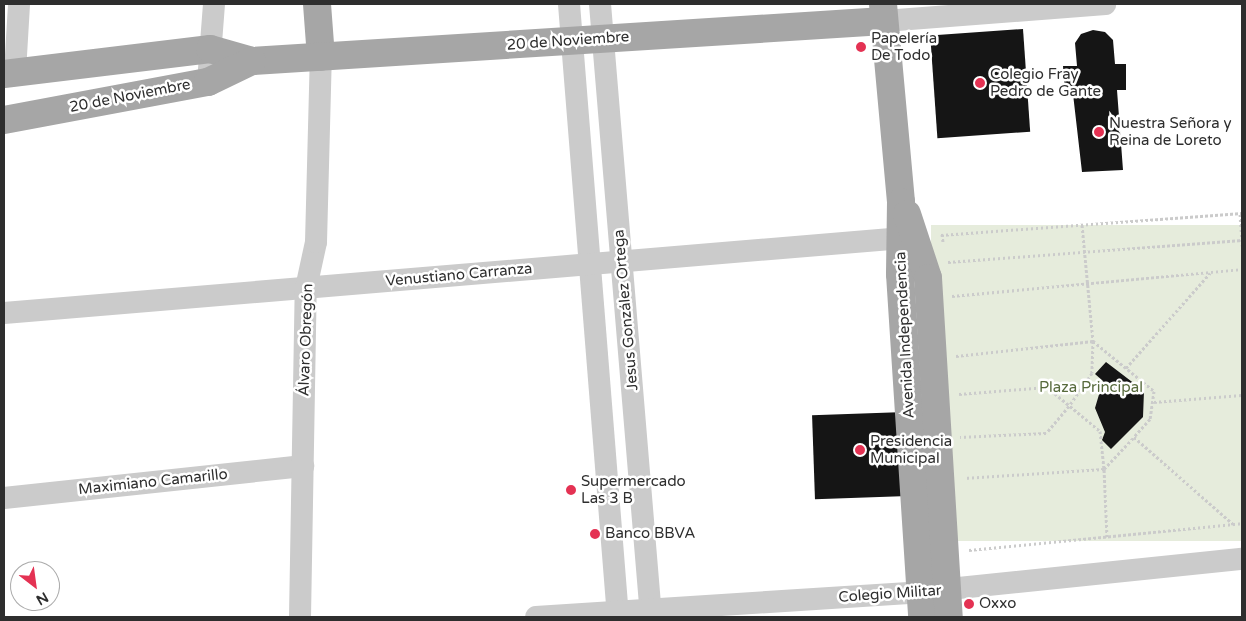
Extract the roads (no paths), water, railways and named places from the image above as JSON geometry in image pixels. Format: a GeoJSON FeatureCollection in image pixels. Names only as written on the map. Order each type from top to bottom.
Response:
{"type":"FeatureCollection","features":[{"type":"Feature","properties":{"kind":"main road","name":"Álvaro Obregón"},"geometry":{"type":"LineString","coordinates":[[317,4],[321,57]]}},
{"type":"Feature","properties":{"kind":"main road","name":"20 de Noviembre"},"geometry":{"type":"LineString","coordinates":[[10,73],[210,49],[252,61],[604,38],[884,12]]}},
{"type":"Feature","properties":{"kind":"main road","name":"Avenida Independencia"},"geometry":{"type":"LineString","coordinates":[[884,12],[901,202],[908,238],[928,278],[949,617]]}},
{"type":"Feature","properties":{"kind":"main road","name":"20 de Noviembre"},"geometry":{"type":"LineString","coordinates":[[4,120],[208,82],[252,61]]}},
{"type":"Feature","properties":{"kind":"main road","name":"Avenida Independencia"},"geometry":{"type":"LineString","coordinates":[[908,238],[900,284],[921,605]]}},
{"type":"Feature","properties":{"kind":"street"},"geometry":{"type":"LineString","coordinates":[[10,73],[19,4]]}},
{"type":"Feature","properties":{"kind":"street"},"geometry":{"type":"LineString","coordinates":[[208,82],[214,4]]}},
{"type":"Feature","properties":{"kind":"street"},"geometry":{"type":"LineString","coordinates":[[569,4],[618,615]]}},
{"type":"Feature","properties":{"kind":"street","name":"Jesus González Ortega"},"geometry":{"type":"LineString","coordinates":[[600,4],[651,614]]}},
{"type":"Feature","properties":{"kind":"street"},"geometry":{"type":"LineString","coordinates":[[884,12],[1105,4]]}},
{"type":"Feature","properties":{"kind":"street","name":"Álvaro Obregón"},"geometry":{"type":"LineString","coordinates":[[300,617],[306,288],[316,242],[321,57]]}},
{"type":"Feature","properties":{"kind":"street","name":"Venustiano Carranza"},"geometry":{"type":"LineString","coordinates":[[4,313],[908,238]]}},
{"type":"Feature","properties":{"kind":"street","name":"Maximiano Camarillo"},"geometry":{"type":"LineString","coordinates":[[4,498],[303,466]]}},
{"type":"Feature","properties":{"kind":"street","name":"Colegio Militar"},"geometry":{"type":"LineString","coordinates":[[536,617],[921,605],[947,589],[1242,559]]}},
{"type":"Feature","properties":{"kind":"place","name":"Papelería De Todo"},"geometry":{"type":"Point","coordinates":[861,47]}},
{"type":"Feature","properties":{"kind":"place","name":"Colegio Fray Pedro de Gante"},"geometry":{"type":"Point","coordinates":[980,83]}},
{"type":"Feature","properties":{"kind":"place","name":"Nuestra Señora y Reina de Loreto"},"geometry":{"type":"Point","coordinates":[1099,132]}},
{"type":"Feature","properties":{"kind":"place","name":"Presidencia Municipal"},"geometry":{"type":"Point","coordinates":[860,450]}},
{"type":"Feature","properties":{"kind":"place","name":"Supermercado Las 3 B"},"geometry":{"type":"Point","coordinates":[571,490]}},
{"type":"Feature","properties":{"kind":"place","name":"Banco BBVA"},"geometry":{"type":"Point","coordinates":[595,534]}},
{"type":"Feature","properties":{"kind":"place","name":"Oxxo"},"geometry":{"type":"Point","coordinates":[969,604]}},
{"type":"Feature","properties":{"kind":"park label","name":"Plaza Principal"},"geometry":{"type":"Point","coordinates":[1091,388]}}]}
